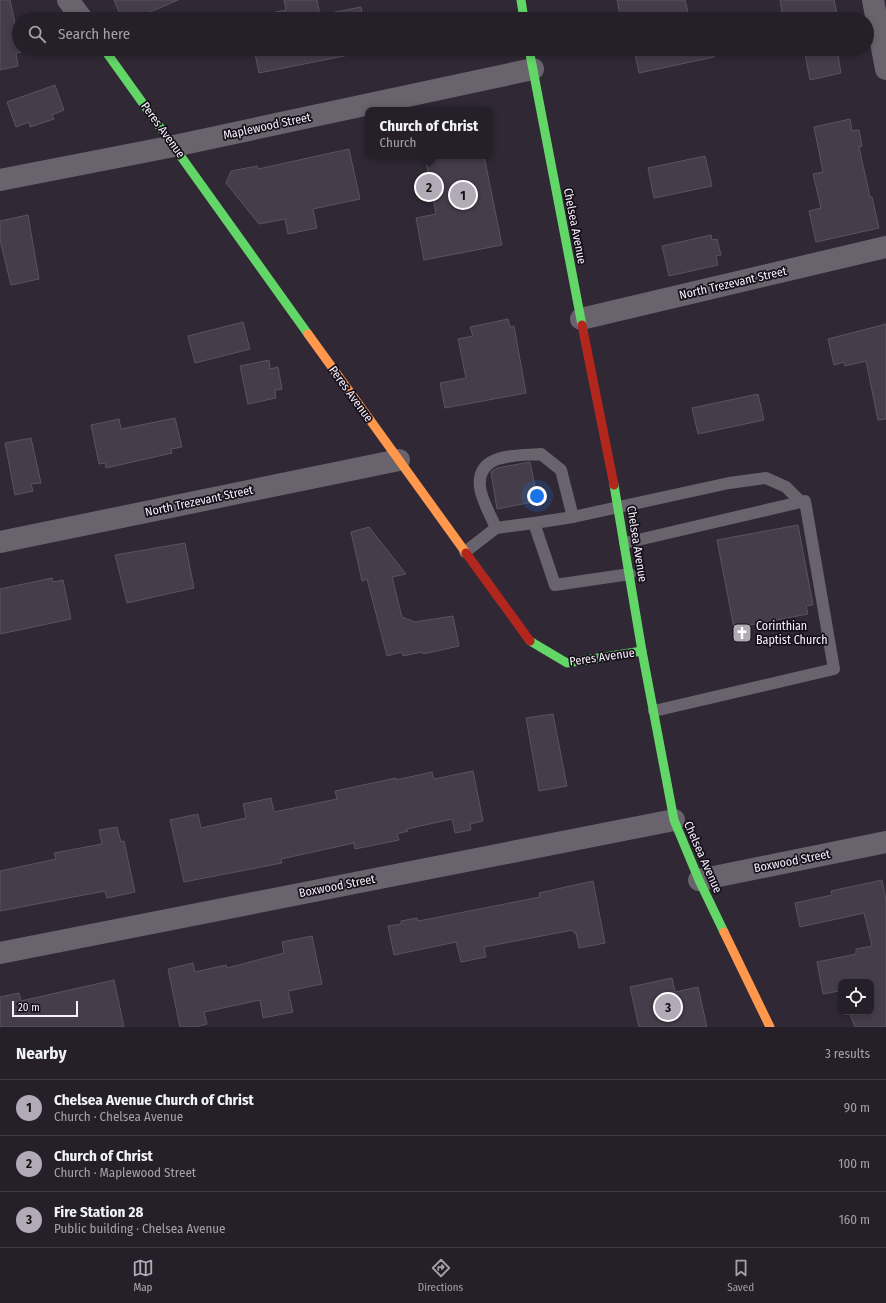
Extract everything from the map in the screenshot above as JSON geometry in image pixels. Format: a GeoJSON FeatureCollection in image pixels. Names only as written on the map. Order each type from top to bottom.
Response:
{"type":"FeatureCollection","features":[{"type":"Feature","properties":{"kind":"main road"},"geometry":{"type":"LineString","coordinates":[[520,0],[523,12]]}},
{"type":"Feature","properties":{"kind":"main road","name":"Peres Avenue"},"geometry":{"type":"LineString","coordinates":[[109,56],[528,640],[567,663],[642,651]]}},
{"type":"Feature","properties":{"kind":"main road","name":"Chelsea Avenue"},"geometry":{"type":"LineString","coordinates":[[531,59],[580,319],[625,543],[642,651],[674,820],[699,880],[770,1027]]}},
{"type":"Feature","properties":{"kind":"street"},"geometry":{"type":"LineString","coordinates":[[68,0],[77,12]]}},
{"type":"Feature","properties":{"kind":"street"},"geometry":{"type":"LineString","coordinates":[[873,0],[886,69]]}},
{"type":"Feature","properties":{"kind":"street","name":"Maplewood Street"},"geometry":{"type":"LineString","coordinates":[[0,180],[174,146],[531,59]]}},
{"type":"Feature","properties":{"kind":"street","name":"North Trezevant Street"},"geometry":{"type":"LineString","coordinates":[[580,319],[886,247]]}},
{"type":"Feature","properties":{"kind":"street","name":"North Trezevant Street"},"geometry":{"type":"LineString","coordinates":[[0,542],[399,460]]}},
{"type":"Feature","properties":{"kind":"street","name":"Boxwood Street"},"geometry":{"type":"LineString","coordinates":[[0,953],[674,820]]}},
{"type":"Feature","properties":{"kind":"street","name":"Boxwood Street"},"geometry":{"type":"LineString","coordinates":[[699,880],[886,842]]}},
{"type":"Feature","properties":{"kind":"lane"},"geometry":{"type":"LineString","coordinates":[[496,528],[480,487],[482,472],[488,462],[500,458],[541,454],[561,470],[573,517]]}},
{"type":"Feature","properties":{"kind":"lane"},"geometry":{"type":"LineString","coordinates":[[465,552],[496,528],[573,517],[729,482],[766,478],[786,487],[801,502]]}},
{"type":"Feature","properties":{"kind":"lane"},"geometry":{"type":"LineString","coordinates":[[625,543],[805,501],[834,669],[654,710]]}},
{"type":"Feature","properties":{"kind":"lane"},"geometry":{"type":"LineString","coordinates":[[534,523],[555,585],[630,574]]}},
{"type":"Feature","properties":{"kind":"building"},"geometry":{"type":"Polygon","coordinates":[[[0,0],[10,0],[13,12],[12,56],[16,56],[18,66],[0,70],[0,0]]]}},
{"type":"Feature","properties":{"kind":"building"},"geometry":{"type":"Polygon","coordinates":[[[114,0],[178,0],[150,12],[119,12],[114,0]]]}},
{"type":"Feature","properties":{"kind":"building"},"geometry":{"type":"Polygon","coordinates":[[[284,0],[317,0],[319,12],[276,12],[286,10],[284,0]]]}},
{"type":"Feature","properties":{"kind":"building"},"geometry":{"type":"Polygon","coordinates":[[[617,0],[685,0],[688,12],[620,12],[617,0]]]}},
{"type":"Feature","properties":{"kind":"building"},"geometry":{"type":"Polygon","coordinates":[[[780,0],[834,0],[837,12],[782,12],[780,0]]]}},
{"type":"Feature","properties":{"kind":"building"},"geometry":{"type":"Polygon","coordinates":[[[361,7],[362,12],[335,12],[361,7]]]}},
{"type":"Feature","properties":{"kind":"building"},"geometry":{"type":"Polygon","coordinates":[[[255,56],[344,56],[259,73],[255,56]]]}},
{"type":"Feature","properties":{"kind":"building"},"geometry":{"type":"Polygon","coordinates":[[[635,56],[714,56],[714,57],[639,73],[635,56]]]}},
{"type":"Feature","properties":{"kind":"building"},"geometry":{"type":"Polygon","coordinates":[[[805,56],[838,56],[841,73],[810,80],[805,56]]]}},
{"type":"Feature","properties":{"kind":"building"},"geometry":{"type":"Polygon","coordinates":[[[55,85],[64,110],[52,115],[54,119],[30,127],[29,122],[16,127],[7,102],[55,85]]]}},
{"type":"Feature","properties":{"kind":"building"},"geometry":{"type":"Polygon","coordinates":[[[850,119],[852,131],[859,130],[862,146],[859,147],[870,197],[872,197],[879,228],[816,242],[809,211],[821,208],[813,174],[823,172],[814,127],[850,119]]]}},
{"type":"Feature","properties":{"kind":"building"},"geometry":{"type":"Polygon","coordinates":[[[349,149],[360,199],[313,209],[317,228],[288,234],[285,219],[259,224],[226,183],[231,171],[257,166],[258,169],[349,149]]]}},
{"type":"Feature","properties":{"kind":"building"},"geometry":{"type":"Polygon","coordinates":[[[705,156],[712,186],[654,198],[648,168],[705,156]]]}},
{"type":"Feature","properties":{"kind":"building"},"geometry":{"type":"Polygon","coordinates":[[[426,159],[485,159],[502,245],[424,260],[416,218],[436,214],[426,159]]]}},
{"type":"Feature","properties":{"kind":"building"},"geometry":{"type":"Polygon","coordinates":[[[28,215],[39,279],[11,285],[0,240],[0,221],[28,215]]]}},
{"type":"Feature","properties":{"kind":"building"},"geometry":{"type":"Polygon","coordinates":[[[711,235],[712,240],[717,239],[721,255],[716,256],[718,265],[669,276],[662,246],[711,235]]]}},
{"type":"Feature","properties":{"kind":"building"},"geometry":{"type":"Polygon","coordinates":[[[508,319],[510,327],[514,326],[526,393],[445,408],[440,383],[466,378],[458,339],[473,336],[470,327],[508,319]]]}},
{"type":"Feature","properties":{"kind":"building"},"geometry":{"type":"Polygon","coordinates":[[[243,322],[250,349],[195,363],[188,336],[243,322]]]}},
{"type":"Feature","properties":{"kind":"building"},"geometry":{"type":"Polygon","coordinates":[[[886,324],[886,419],[878,420],[866,361],[845,366],[844,362],[834,365],[828,339],[886,324]]]}},
{"type":"Feature","properties":{"kind":"building"},"geometry":{"type":"Polygon","coordinates":[[[269,360],[270,369],[278,367],[282,389],[275,390],[276,398],[248,404],[240,366],[269,360]]]}},
{"type":"Feature","properties":{"kind":"building"},"geometry":{"type":"Polygon","coordinates":[[[758,394],[764,420],[698,434],[692,408],[758,394]]]}},
{"type":"Feature","properties":{"kind":"building"},"geometry":{"type":"Polygon","coordinates":[[[175,418],[182,447],[171,449],[172,453],[106,468],[105,463],[99,464],[91,425],[119,419],[121,429],[175,418]]]}},
{"type":"Feature","properties":{"kind":"building"},"geometry":{"type":"Polygon","coordinates":[[[31,438],[41,483],[31,484],[33,491],[15,495],[5,443],[31,438]]]}},
{"type":"Feature","properties":{"kind":"building"},"geometry":{"type":"Polygon","coordinates":[[[530,462],[538,501],[497,509],[491,472],[497,468],[530,462]]]}},
{"type":"Feature","properties":{"kind":"building"},"geometry":{"type":"Polygon","coordinates":[[[798,525],[813,605],[806,606],[808,614],[734,628],[717,540],[798,525]]]}},
{"type":"Feature","properties":{"kind":"building"},"geometry":{"type":"Polygon","coordinates":[[[369,527],[406,574],[392,577],[402,617],[415,622],[453,616],[459,646],[423,654],[422,652],[403,656],[402,652],[387,656],[367,579],[362,581],[351,532],[369,527]]]}},
{"type":"Feature","properties":{"kind":"building"},"geometry":{"type":"Polygon","coordinates":[[[185,543],[194,588],[127,603],[115,555],[185,543]]]}},
{"type":"Feature","properties":{"kind":"building"},"geometry":{"type":"Polygon","coordinates":[[[52,578],[53,582],[63,580],[71,619],[0,634],[0,589],[52,578]]]}},
{"type":"Feature","properties":{"kind":"building"},"geometry":{"type":"Polygon","coordinates":[[[553,714],[567,786],[539,791],[526,718],[553,714]]]}},
{"type":"Feature","properties":{"kind":"building"},"geometry":{"type":"Polygon","coordinates":[[[473,771],[483,821],[470,824],[471,830],[455,833],[452,819],[407,829],[408,831],[397,834],[399,840],[355,849],[354,843],[281,859],[282,863],[184,882],[170,820],[198,814],[201,828],[246,818],[243,804],[271,798],[274,812],[337,799],[335,791],[396,778],[396,780],[432,772],[434,779],[473,771]]]}},
{"type":"Feature","properties":{"kind":"building"},"geometry":{"type":"Polygon","coordinates":[[[117,827],[121,842],[124,841],[135,892],[107,898],[105,891],[0,911],[0,871],[56,859],[54,853],[102,844],[99,830],[117,827]]]}},
{"type":"Feature","properties":{"kind":"building"},"geometry":{"type":"Polygon","coordinates":[[[882,880],[886,900],[886,1027],[855,1027],[850,1015],[874,1015],[874,979],[838,979],[838,991],[823,994],[817,962],[856,954],[856,949],[872,946],[864,913],[800,927],[795,903],[832,895],[831,891],[882,880]]]}},
{"type":"Feature","properties":{"kind":"building"},"geometry":{"type":"Polygon","coordinates":[[[593,881],[605,943],[579,948],[576,933],[574,933],[573,930],[484,947],[486,957],[461,962],[456,942],[394,955],[388,926],[401,924],[401,921],[417,918],[418,921],[540,897],[539,893],[593,881]]]}},
{"type":"Feature","properties":{"kind":"building"},"geometry":{"type":"Polygon","coordinates":[[[312,936],[322,984],[288,991],[293,1012],[263,1018],[260,1000],[204,1012],[207,1024],[195,1027],[180,1027],[168,969],[193,963],[195,972],[226,965],[227,968],[284,953],[282,942],[312,936]]]}},
{"type":"Feature","properties":{"kind":"building"},"geometry":{"type":"Polygon","coordinates":[[[672,978],[675,992],[698,987],[707,1027],[639,1027],[630,987],[672,978]]]}},
{"type":"Feature","properties":{"kind":"building"},"geometry":{"type":"Polygon","coordinates":[[[114,980],[124,1027],[0,1027],[0,997],[19,993],[21,1001],[114,980]]]}},
{"type":"Feature","properties":{"kind":"traffic: fast"},"geometry":{"type":"LineString","coordinates":[[521,0],[523,12]]}},
{"type":"Feature","properties":{"kind":"traffic: fast"},"geometry":{"type":"LineString","coordinates":[[109,56],[308,334]]}},
{"type":"Feature","properties":{"kind":"traffic: fast"},"geometry":{"type":"LineString","coordinates":[[530,56],[582,325]]}},
{"type":"Feature","properties":{"kind":"traffic: fast"},"geometry":{"type":"LineString","coordinates":[[614,485],[642,651],[674,820],[699,880],[724,932]]}},
{"type":"Feature","properties":{"kind":"traffic: fast"},"geometry":{"type":"LineString","coordinates":[[530,641],[567,663],[642,651]]}},
{"type":"Feature","properties":{"kind":"traffic: slow"},"geometry":{"type":"LineString","coordinates":[[308,334],[466,553]]}},
{"type":"Feature","properties":{"kind":"traffic: slow"},"geometry":{"type":"LineString","coordinates":[[724,932],[770,1027]]}},
{"type":"Feature","properties":{"kind":"traffic: jam"},"geometry":{"type":"LineString","coordinates":[[582,325],[614,485]]}},
{"type":"Feature","properties":{"kind":"traffic: jam"},"geometry":{"type":"LineString","coordinates":[[466,553],[530,641]]}},
{"type":"Feature","properties":{"kind":"place","name":"Church of Christ"},"geometry":{"type":"Point","coordinates":[429,187]}},
{"type":"Feature","properties":{"kind":"place","name":"Chelsea Avenue Church of Christ"},"geometry":{"type":"Point","coordinates":[463,195]}},
{"type":"Feature","properties":{"kind":"place","name":"Corinthian Baptist Church"},"geometry":{"type":"Point","coordinates":[742,633]}},
{"type":"Feature","properties":{"kind":"place","name":"Fire Station 28"},"geometry":{"type":"Point","coordinates":[668,1007]}}]}
